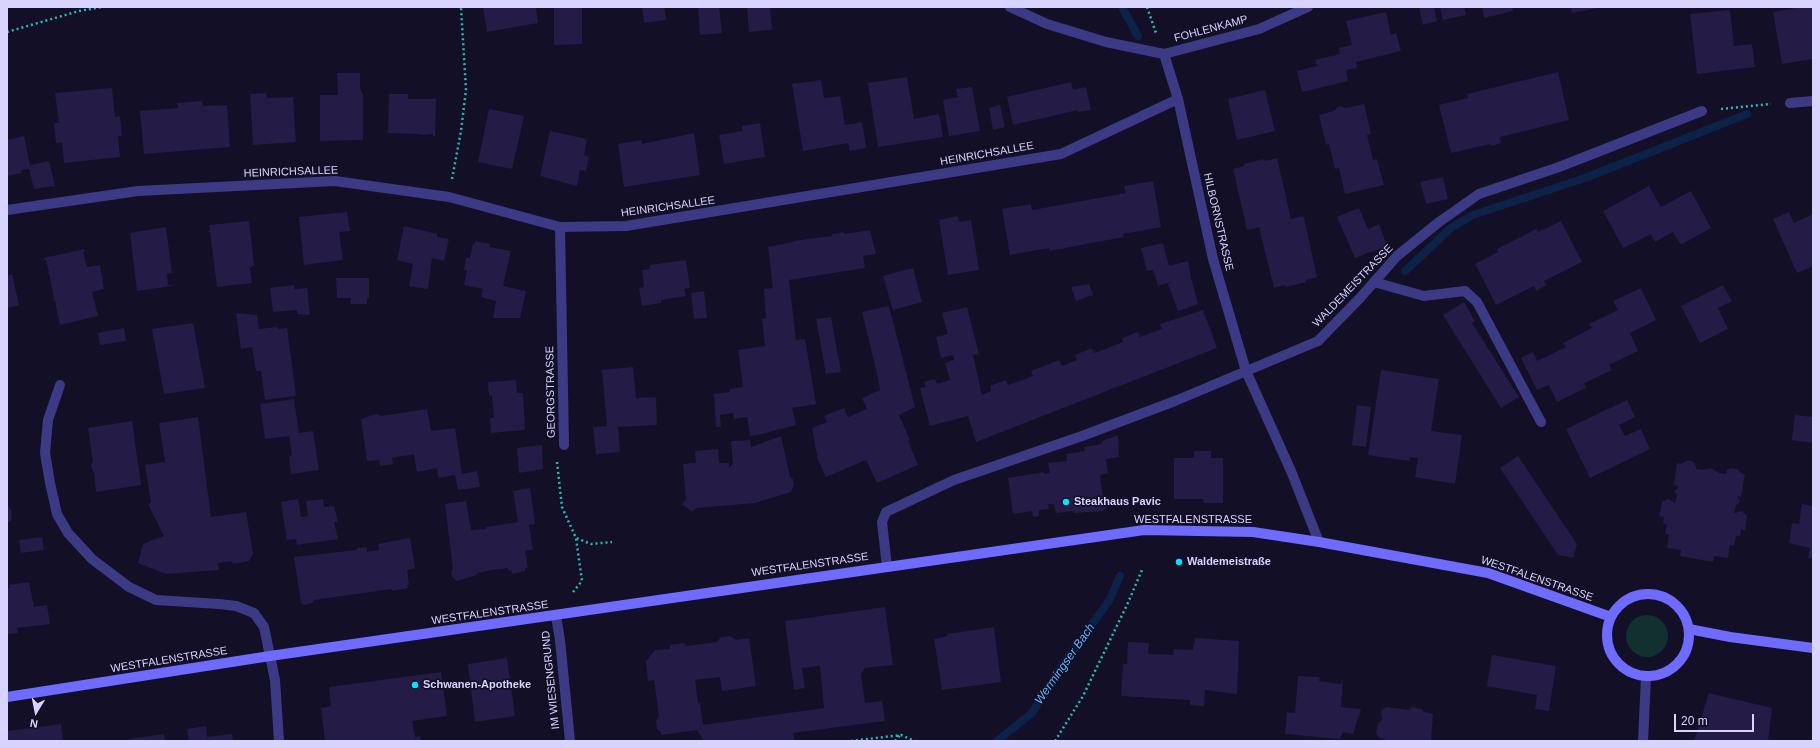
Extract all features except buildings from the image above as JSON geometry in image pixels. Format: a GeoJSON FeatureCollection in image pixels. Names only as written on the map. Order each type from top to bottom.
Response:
{"type":"FeatureCollection","features":[{"type":"Feature","properties":{"kind":"main road","name":"WESTFALENSTRASSE"},"geometry":{"type":"LineString","coordinates":[[7,697],[270,656],[556,616],[1144,530],[1253,532],[1319,542],[1488,573],[1611,617]]}},
{"type":"Feature","properties":{"kind":"main road"},"geometry":{"type":"LineString","coordinates":[[1642,594],[1655,595],[1667,599],[1677,607],[1685,617],[1689,629],[1689,641],[1685,653],[1679,663],[1670,670],[1658,676],[1633,674],[1621,667],[1612,657],[1607,644],[1607,630],[1611,617],[1618,606],[1629,599],[1642,594]]}},
{"type":"Feature","properties":{"kind":"main road"},"geometry":{"type":"LineString","coordinates":[[1689,629],[1730,637],[1813,648]]}},
{"type":"Feature","properties":{"kind":"street"},"geometry":{"type":"LineString","coordinates":[[1010,7],[1047,24],[1106,42],[1164,54]]}},
{"type":"Feature","properties":{"kind":"street","name":"FOHLENKAMP"},"geometry":{"type":"LineString","coordinates":[[1164,54],[1259,28],[1308,7]]}},
{"type":"Feature","properties":{"kind":"street","name":"HILBORNSTRASSE"},"geometry":{"type":"LineString","coordinates":[[1164,54],[1178,98],[1213,258],[1246,370],[1291,471],[1319,542]]}},
{"type":"Feature","properties":{"kind":"street","name":"HEINRICHSALLEE"},"geometry":{"type":"LineString","coordinates":[[7,210],[138,192],[335,181],[449,197],[560,227],[626,226],[1061,154],[1178,98]]}},
{"type":"Feature","properties":{"kind":"street"},"geometry":{"type":"LineString","coordinates":[[1790,102],[1813,101]]}},
{"type":"Feature","properties":{"kind":"street","name":"WALDEMEISTRASSE"},"geometry":{"type":"LineString","coordinates":[[887,567],[882,522],[886,512],[954,480],[1158,408],[1318,340],[1397,256],[1439,222],[1479,194],[1558,168],[1702,111]]}},
{"type":"Feature","properties":{"kind":"street","name":"GEORGSTRASSE"},"geometry":{"type":"LineString","coordinates":[[560,227],[564,445]]}},
{"type":"Feature","properties":{"kind":"street"},"geometry":{"type":"LineString","coordinates":[[1374,282],[1424,296],[1465,291],[1477,302],[1541,422]]}},
{"type":"Feature","properties":{"kind":"street"},"geometry":{"type":"LineString","coordinates":[[60,385],[48,420],[45,453],[57,514],[68,532],[92,560],[129,587],[156,600],[236,606],[254,613],[264,627],[275,680],[279,741]]}},
{"type":"Feature","properties":{"kind":"street","name":"IM WIESENGRUND"},"geometry":{"type":"LineString","coordinates":[[556,616],[560,640],[570,741]]}},
{"type":"Feature","properties":{"kind":"street"},"geometry":{"type":"LineString","coordinates":[[1643,741],[1646,676]]}},
{"type":"Feature","properties":{"kind":"path"},"geometry":{"type":"LineString","coordinates":[[7,32],[79,11],[102,7]]}},
{"type":"Feature","properties":{"kind":"path"},"geometry":{"type":"LineString","coordinates":[[449,197],[461,131],[466,90],[460,7]]}},
{"type":"Feature","properties":{"kind":"path"},"geometry":{"type":"LineString","coordinates":[[1147,7],[1164,54]]}},
{"type":"Feature","properties":{"kind":"path"},"geometry":{"type":"LineString","coordinates":[[1702,111],[1790,102]]}},
{"type":"Feature","properties":{"kind":"path","name":"GEORGSTRASSE"},"geometry":{"type":"LineString","coordinates":[[564,445],[556,464],[562,507],[576,538],[582,581]]}},
{"type":"Feature","properties":{"kind":"path"},"geometry":{"type":"LineString","coordinates":[[576,538],[590,544],[612,542]]}},
{"type":"Feature","properties":{"kind":"path"},"geometry":{"type":"LineString","coordinates":[[1055,741],[1083,696],[1127,605],[1142,570]]}},
{"type":"Feature","properties":{"kind":"path"},"geometry":{"type":"LineString","coordinates":[[896,741],[901,735]]}},
{"type":"Feature","properties":{"kind":"path"},"geometry":{"type":"LineString","coordinates":[[851,741],[901,735],[915,741]]}},
{"type":"Feature","properties":{"kind":"green space"},"geometry":{"type":"Polygon","coordinates":[[[1647,615],[1662,621],[1668,636],[1662,651],[1647,657],[1632,651],[1626,636],[1632,621],[1647,615]]]}},
{"type":"Feature","properties":{"kind":"waterway"},"geometry":{"type":"LineString","coordinates":[[1122,7],[1138,36]]}},
{"type":"Feature","properties":{"kind":"waterway"},"geometry":{"type":"LineString","coordinates":[[1405,271],[1452,227],[1473,215],[1585,178],[1747,114]]}},
{"type":"Feature","properties":{"kind":"waterway","name":"Wermingser Bach"},"geometry":{"type":"LineString","coordinates":[[997,741],[1032,713],[1065,661],[1109,601],[1120,576]]}},
{"type":"Feature","properties":{"kind":"place","name":"Steakhaus Pavic"},"geometry":{"type":"Point","coordinates":[1066,502]}},
{"type":"Feature","properties":{"kind":"place","name":"Waldemeistraße"},"geometry":{"type":"Point","coordinates":[1179,562]}},
{"type":"Feature","properties":{"kind":"place","name":"Schwanen-Apotheke"},"geometry":{"type":"Point","coordinates":[415,685]}}]}
